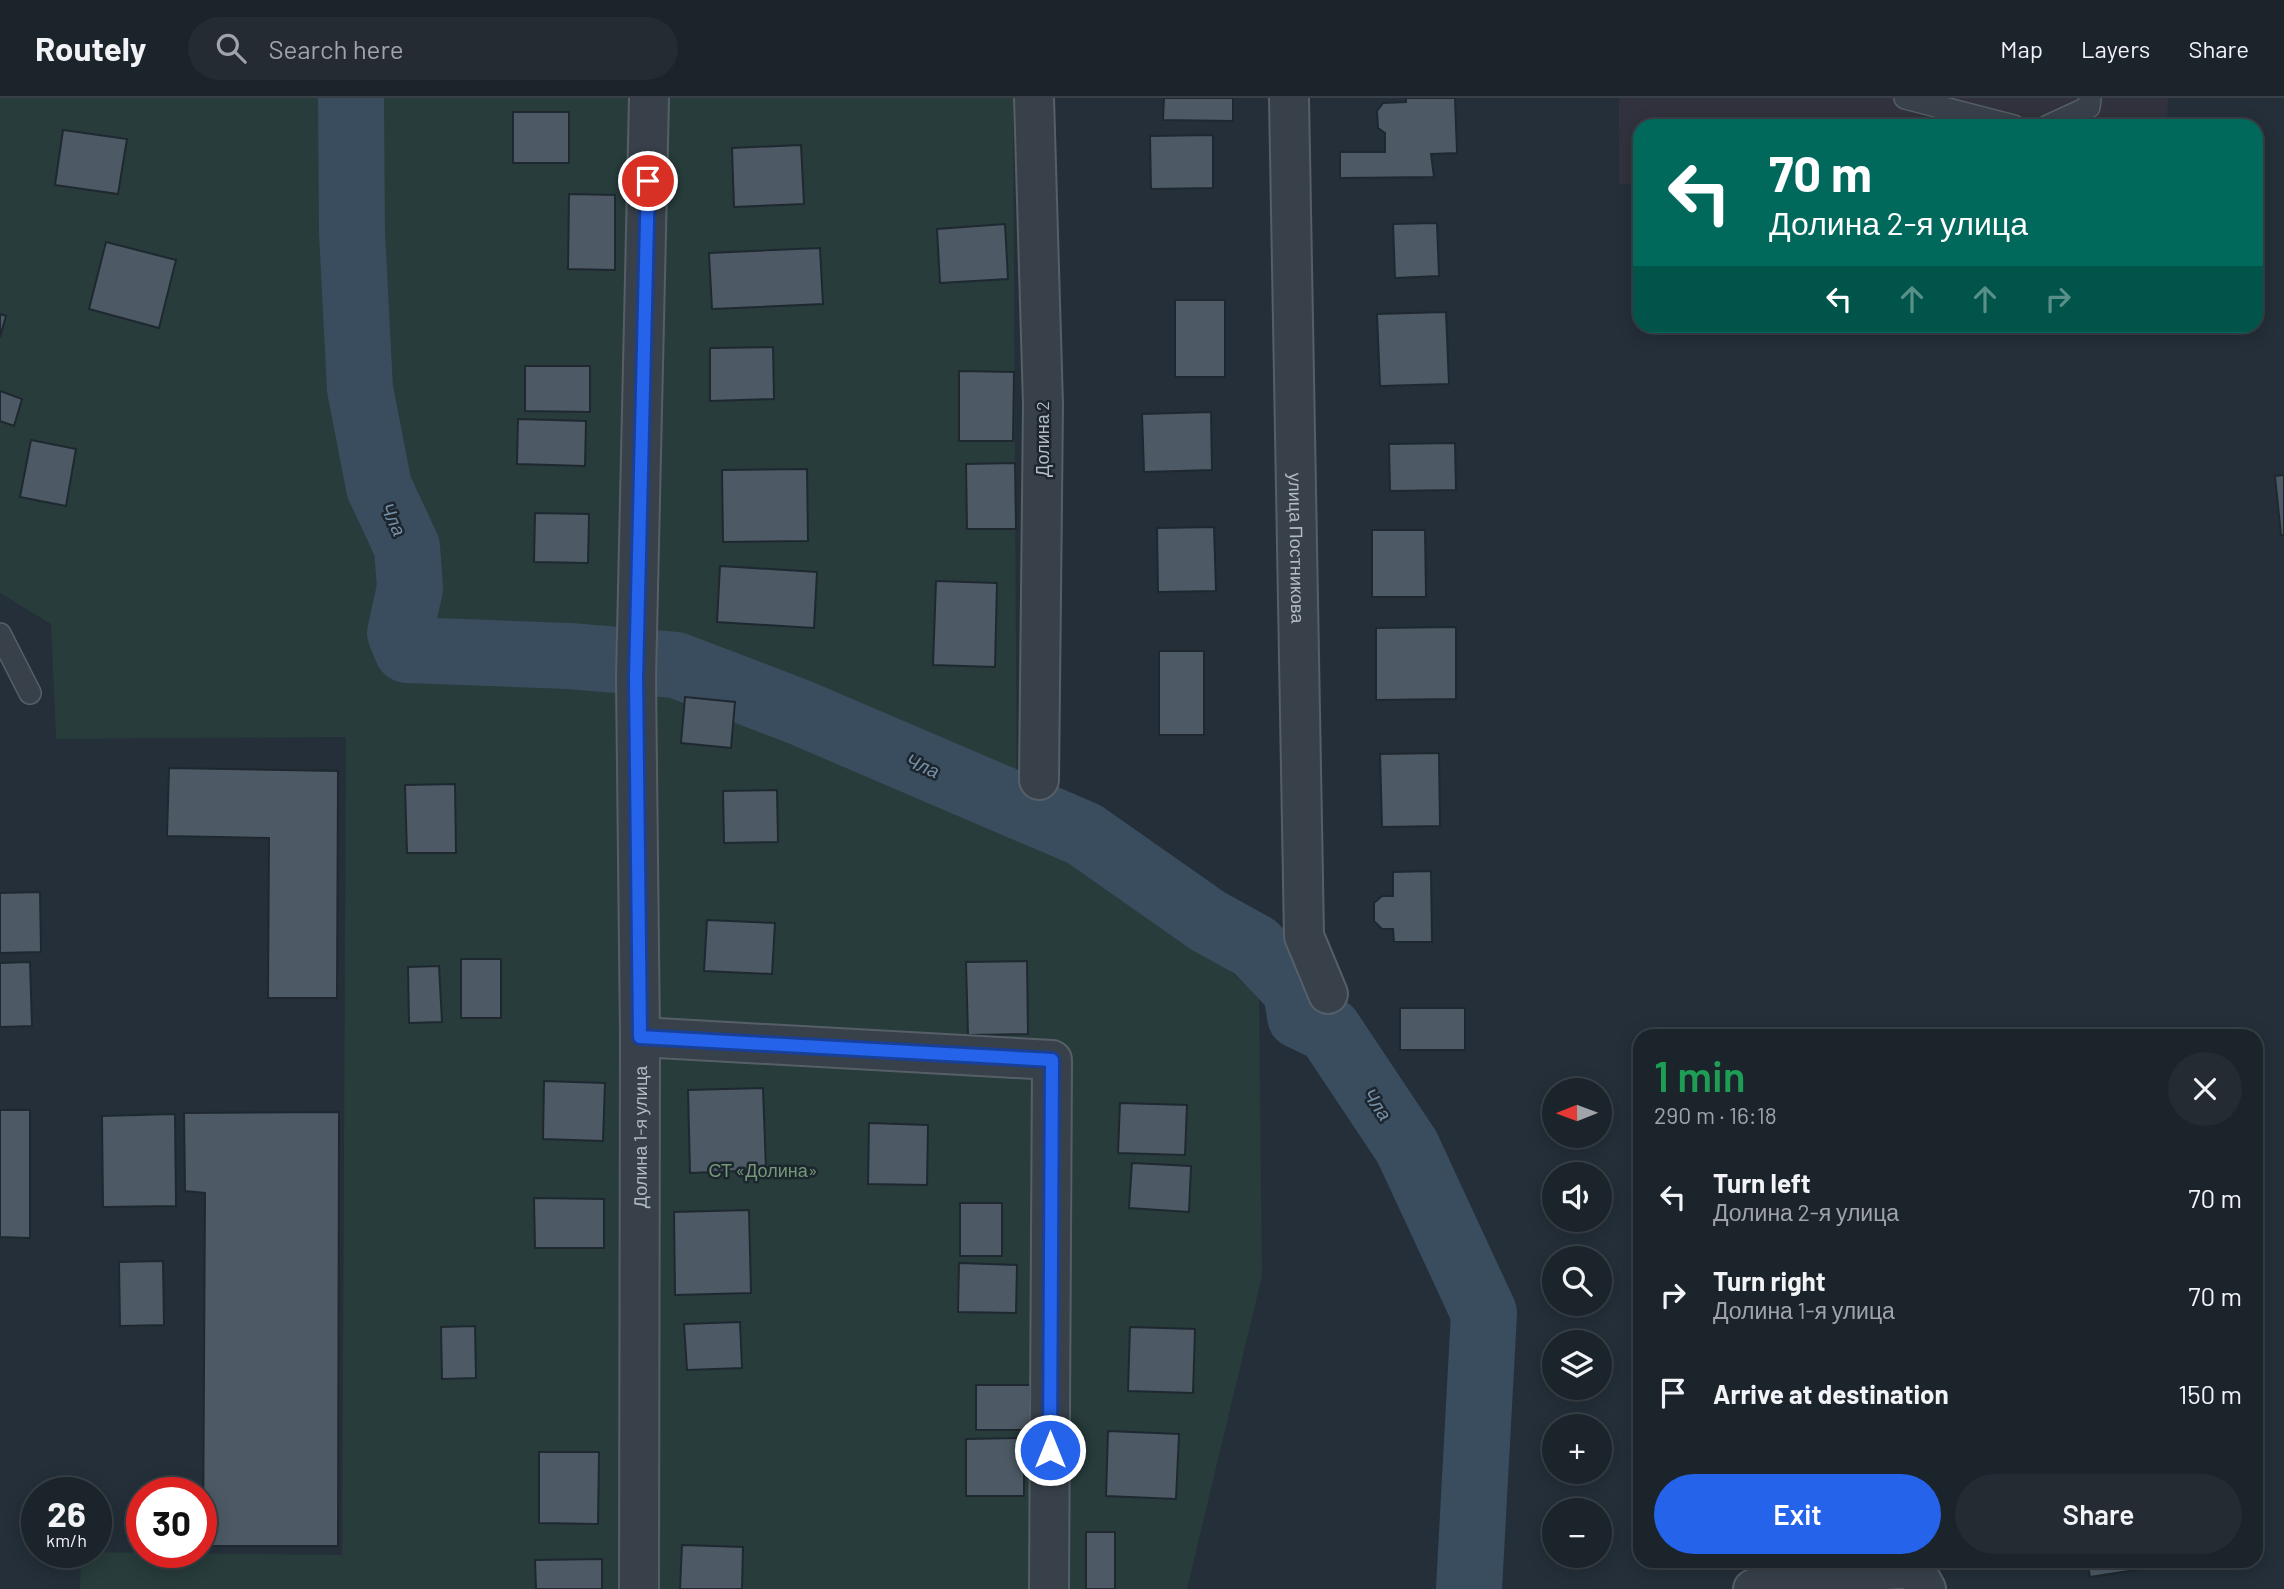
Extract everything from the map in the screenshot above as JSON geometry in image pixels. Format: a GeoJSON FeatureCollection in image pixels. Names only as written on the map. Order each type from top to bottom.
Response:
{"type":"FeatureCollection","features":[{"type":"Feature","properties":{"kind":"street","name":"Долина 1-я улица"},"geometry":{"type":"LineString","coordinates":[[639,1589],[640,1037],[636,665],[649,98]]}},
{"type":"Feature","properties":{"kind":"street","name":"Долина 2"},"geometry":{"type":"LineString","coordinates":[[1034,98],[1043,405],[1040,780]]}},
{"type":"Feature","properties":{"kind":"street","name":"улица Постникова"},"geometry":{"type":"LineString","coordinates":[[1289,98],[1304,936],[1328,994]]}},
{"type":"Feature","properties":{"kind":"street"},"geometry":{"type":"LineString","coordinates":[[640,1037],[1052,1060],[1049,1589]]}},
{"type":"Feature","properties":{"kind":"street"},"geometry":{"type":"LineString","coordinates":[[1753,1589],[1774,1578],[1914,1568],[1926,1589]]}},
{"type":"Feature","properties":{"kind":"lane"},"geometry":{"type":"LineString","coordinates":[[1905,98],[1987,119]]}},
{"type":"Feature","properties":{"kind":"lane"},"geometry":{"type":"LineString","coordinates":[[2063,119],[2089,107],[2090,98]]}},
{"type":"Feature","properties":{"kind":"lane"},"geometry":{"type":"LineString","coordinates":[[0,634],[30,694]]}},
{"type":"Feature","properties":{"kind":"shaded area"},"geometry":{"type":"Polygon","coordinates":[[[1619,98],[2168,98],[2167,119],[1633,119],[1633,184],[1619,184],[1619,98]]]}},
{"type":"Feature","properties":{"kind":"green space","name":"СТ «Долина»"},"geometry":{"type":"Polygon","coordinates":[[[0,98],[1013,98],[1017,838],[1154,902],[1259,997],[1262,1276],[1187,1589],[80,1589],[81,1568],[112,1568],[112,1552],[126,1553],[126,1568],[217,1568],[217,1554],[342,1555],[346,737],[56,739],[51,624],[0,593],[0,98]]]}},
{"type":"Feature","properties":{"kind":"building"},"geometry":{"type":"Polygon","coordinates":[[[1164,98],[1233,98],[1233,121],[1163,120],[1164,98]]]}},
{"type":"Feature","properties":{"kind":"building"},"geometry":{"type":"Polygon","coordinates":[[[1406,98],[1455,98],[1457,153],[1431,154],[1434,177],[1340,178],[1340,152],[1385,152],[1385,133],[1378,128],[1377,111],[1383,103],[1406,102],[1406,98]]]}},
{"type":"Feature","properties":{"kind":"building"},"geometry":{"type":"Polygon","coordinates":[[[513,112],[569,112],[569,163],[513,163],[513,112]]]}},
{"type":"Feature","properties":{"kind":"building"},"geometry":{"type":"Polygon","coordinates":[[[63,130],[127,139],[118,194],[55,185],[63,130]]]}},
{"type":"Feature","properties":{"kind":"building"},"geometry":{"type":"Polygon","coordinates":[[[1213,135],[1213,188],[1151,189],[1150,136],[1213,135]]]}},
{"type":"Feature","properties":{"kind":"building"},"geometry":{"type":"Polygon","coordinates":[[[801,145],[804,204],[734,207],[732,148],[801,145]]]}},
{"type":"Feature","properties":{"kind":"building"},"geometry":{"type":"Polygon","coordinates":[[[569,194],[615,195],[615,270],[568,269],[569,194]]]}},
{"type":"Feature","properties":{"kind":"building"},"geometry":{"type":"Polygon","coordinates":[[[1437,223],[1439,276],[1395,278],[1393,224],[1437,223]]]}},
{"type":"Feature","properties":{"kind":"building"},"geometry":{"type":"Polygon","coordinates":[[[1005,224],[1008,279],[940,283],[937,229],[1005,224]]]}},
{"type":"Feature","properties":{"kind":"building"},"geometry":{"type":"Polygon","coordinates":[[[106,242],[176,260],[159,328],[89,309],[106,242]]]}},
{"type":"Feature","properties":{"kind":"building"},"geometry":{"type":"Polygon","coordinates":[[[820,248],[823,304],[712,309],[709,253],[820,248]]]}},
{"type":"Feature","properties":{"kind":"building"},"geometry":{"type":"Polygon","coordinates":[[[1175,300],[1225,300],[1225,377],[1175,377],[1175,300]]]}},
{"type":"Feature","properties":{"kind":"building"},"geometry":{"type":"Polygon","coordinates":[[[1446,312],[1449,384],[1380,386],[1377,314],[1446,312]]]}},
{"type":"Feature","properties":{"kind":"building"},"geometry":{"type":"Polygon","coordinates":[[[0,314],[6,316],[0,337],[0,314]]]}},
{"type":"Feature","properties":{"kind":"building"},"geometry":{"type":"Polygon","coordinates":[[[773,347],[774,399],[710,401],[710,348],[773,347]]]}},
{"type":"Feature","properties":{"kind":"building"},"geometry":{"type":"Polygon","coordinates":[[[525,366],[590,366],[590,412],[525,411],[525,366]]]}},
{"type":"Feature","properties":{"kind":"building"},"geometry":{"type":"Polygon","coordinates":[[[959,371],[1014,372],[1013,441],[959,441],[959,371]]]}},
{"type":"Feature","properties":{"kind":"building"},"geometry":{"type":"Polygon","coordinates":[[[0,391],[22,399],[14,426],[0,421],[0,391]]]}},
{"type":"Feature","properties":{"kind":"building"},"geometry":{"type":"Polygon","coordinates":[[[1211,412],[1212,470],[1144,472],[1142,414],[1211,412]]]}},
{"type":"Feature","properties":{"kind":"building"},"geometry":{"type":"Polygon","coordinates":[[[518,419],[586,421],[585,466],[517,464],[518,419]]]}},
{"type":"Feature","properties":{"kind":"building"},"geometry":{"type":"Polygon","coordinates":[[[31,440],[76,449],[66,506],[20,497],[31,440]]]}},
{"type":"Feature","properties":{"kind":"building"},"geometry":{"type":"Polygon","coordinates":[[[1455,443],[1456,490],[1390,491],[1389,444],[1455,443]]]}},
{"type":"Feature","properties":{"kind":"building"},"geometry":{"type":"Polygon","coordinates":[[[1015,463],[1016,529],[967,529],[966,464],[1015,463]]]}},
{"type":"Feature","properties":{"kind":"building"},"geometry":{"type":"Polygon","coordinates":[[[807,469],[808,541],[723,542],[722,470],[807,469]]]}},
{"type":"Feature","properties":{"kind":"building"},"geometry":{"type":"Polygon","coordinates":[[[2284,475],[2284,535],[2281,535],[2275,476],[2284,475]]]}},
{"type":"Feature","properties":{"kind":"building"},"geometry":{"type":"Polygon","coordinates":[[[535,513],[589,514],[588,563],[534,562],[535,513]]]}},
{"type":"Feature","properties":{"kind":"building"},"geometry":{"type":"Polygon","coordinates":[[[1214,527],[1216,591],[1158,592],[1157,528],[1214,527]]]}},
{"type":"Feature","properties":{"kind":"building"},"geometry":{"type":"Polygon","coordinates":[[[1372,530],[1425,530],[1426,597],[1372,597],[1372,530]]]}},
{"type":"Feature","properties":{"kind":"building"},"geometry":{"type":"Polygon","coordinates":[[[720,566],[817,572],[814,628],[717,622],[720,566]]]}},
{"type":"Feature","properties":{"kind":"building"},"geometry":{"type":"Polygon","coordinates":[[[936,581],[997,583],[995,667],[933,665],[936,581]]]}},
{"type":"Feature","properties":{"kind":"building"},"geometry":{"type":"Polygon","coordinates":[[[1456,627],[1456,699],[1376,700],[1376,628],[1456,627]]]}},
{"type":"Feature","properties":{"kind":"building"},"geometry":{"type":"Polygon","coordinates":[[[1159,651],[1204,651],[1204,735],[1159,735],[1159,651]]]}},
{"type":"Feature","properties":{"kind":"building"},"geometry":{"type":"Polygon","coordinates":[[[685,697],[735,702],[731,748],[681,743],[685,697]]]}},
{"type":"Feature","properties":{"kind":"building"},"geometry":{"type":"Polygon","coordinates":[[[1439,753],[1440,826],[1382,827],[1380,754],[1439,753]]]}},
{"type":"Feature","properties":{"kind":"building"},"geometry":{"type":"Polygon","coordinates":[[[169,768],[338,771],[337,998],[268,998],[269,838],[167,836],[169,768]]]}},
{"type":"Feature","properties":{"kind":"building"},"geometry":{"type":"Polygon","coordinates":[[[455,784],[456,853],[407,853],[405,785],[455,784]]]}},
{"type":"Feature","properties":{"kind":"building"},"geometry":{"type":"Polygon","coordinates":[[[777,790],[778,842],[724,843],[723,791],[777,790]]]}},
{"type":"Feature","properties":{"kind":"building"},"geometry":{"type":"Polygon","coordinates":[[[1431,871],[1432,942],[1394,942],[1393,929],[1382,929],[1374,921],[1374,903],[1382,896],[1393,896],[1393,872],[1431,871]]]}},
{"type":"Feature","properties":{"kind":"building"},"geometry":{"type":"Polygon","coordinates":[[[40,892],[41,952],[0,953],[0,893],[40,892]]]}},
{"type":"Feature","properties":{"kind":"building"},"geometry":{"type":"Polygon","coordinates":[[[707,920],[775,923],[772,974],[704,971],[707,920]]]}},
{"type":"Feature","properties":{"kind":"building"},"geometry":{"type":"Polygon","coordinates":[[[461,959],[501,959],[501,1018],[461,1018],[461,959]]]}},
{"type":"Feature","properties":{"kind":"building"},"geometry":{"type":"Polygon","coordinates":[[[1027,961],[1028,1034],[968,1035],[966,962],[1027,961]]]}},
{"type":"Feature","properties":{"kind":"building"},"geometry":{"type":"Polygon","coordinates":[[[30,962],[32,1026],[0,1027],[0,963],[30,962]]]}},
{"type":"Feature","properties":{"kind":"building"},"geometry":{"type":"Polygon","coordinates":[[[439,966],[442,1022],[409,1023],[408,967],[439,966]]]}},
{"type":"Feature","properties":{"kind":"building"},"geometry":{"type":"Polygon","coordinates":[[[1400,1008],[1465,1008],[1465,1050],[1400,1050],[1400,1008]]]}},
{"type":"Feature","properties":{"kind":"building"},"geometry":{"type":"Polygon","coordinates":[[[544,1081],[605,1083],[603,1141],[543,1139],[544,1081]]]}},
{"type":"Feature","properties":{"kind":"building"},"geometry":{"type":"Polygon","coordinates":[[[763,1088],[766,1170],[690,1173],[688,1090],[763,1088]]]}},
{"type":"Feature","properties":{"kind":"building"},"geometry":{"type":"Polygon","coordinates":[[[1120,1103],[1187,1105],[1185,1155],[1118,1153],[1120,1103]]]}},
{"type":"Feature","properties":{"kind":"building"},"geometry":{"type":"Polygon","coordinates":[[[0,1110],[30,1110],[30,1238],[0,1237],[0,1110]]]}},
{"type":"Feature","properties":{"kind":"building"},"geometry":{"type":"Polygon","coordinates":[[[339,1112],[338,1546],[217,1546],[217,1477],[203,1477],[205,1193],[185,1191],[184,1113],[339,1112]]]}},
{"type":"Feature","properties":{"kind":"building"},"geometry":{"type":"Polygon","coordinates":[[[175,1114],[176,1206],[103,1207],[102,1116],[175,1114]]]}},
{"type":"Feature","properties":{"kind":"building"},"geometry":{"type":"Polygon","coordinates":[[[869,1123],[928,1125],[927,1185],[868,1184],[869,1123]]]}},
{"type":"Feature","properties":{"kind":"building"},"geometry":{"type":"Polygon","coordinates":[[[1132,1163],[1191,1166],[1189,1212],[1129,1208],[1132,1163]]]}},
{"type":"Feature","properties":{"kind":"building"},"geometry":{"type":"Polygon","coordinates":[[[534,1198],[604,1199],[604,1248],[535,1248],[534,1198]]]}},
{"type":"Feature","properties":{"kind":"building"},"geometry":{"type":"Polygon","coordinates":[[[960,1203],[1002,1203],[1002,1256],[960,1256],[960,1203]]]}},
{"type":"Feature","properties":{"kind":"building"},"geometry":{"type":"Polygon","coordinates":[[[749,1210],[751,1293],[675,1295],[674,1212],[749,1210]]]}},
{"type":"Feature","properties":{"kind":"building"},"geometry":{"type":"Polygon","coordinates":[[[163,1261],[164,1325],[120,1326],[119,1262],[163,1261]]]}},
{"type":"Feature","properties":{"kind":"building"},"geometry":{"type":"Polygon","coordinates":[[[959,1263],[1017,1265],[1016,1313],[958,1312],[959,1263]]]}},
{"type":"Feature","properties":{"kind":"building"},"geometry":{"type":"Polygon","coordinates":[[[740,1322],[742,1368],[687,1370],[684,1324],[740,1322]]]}},
{"type":"Feature","properties":{"kind":"building"},"geometry":{"type":"Polygon","coordinates":[[[475,1326],[476,1378],[442,1379],[441,1327],[475,1326]]]}},
{"type":"Feature","properties":{"kind":"building"},"geometry":{"type":"Polygon","coordinates":[[[1130,1327],[1195,1329],[1193,1393],[1128,1391],[1130,1327]]]}},
{"type":"Feature","properties":{"kind":"building"},"geometry":{"type":"Polygon","coordinates":[[[976,1385],[1030,1385],[1030,1430],[976,1430],[976,1385]]]}},
{"type":"Feature","properties":{"kind":"building"},"geometry":{"type":"Polygon","coordinates":[[[1108,1431],[1179,1434],[1176,1499],[1106,1496],[1108,1431]]]}},
{"type":"Feature","properties":{"kind":"building"},"geometry":{"type":"Polygon","coordinates":[[[1024,1438],[1024,1496],[966,1496],[966,1439],[1024,1438]]]}},
{"type":"Feature","properties":{"kind":"building"},"geometry":{"type":"Polygon","coordinates":[[[539,1452],[599,1452],[598,1524],[539,1523],[539,1452]]]}},
{"type":"Feature","properties":{"kind":"building"},"geometry":{"type":"Polygon","coordinates":[[[1086,1532],[1115,1532],[1115,1589],[1086,1589],[1086,1532]]]}},
{"type":"Feature","properties":{"kind":"building"},"geometry":{"type":"Polygon","coordinates":[[[682,1545],[743,1547],[742,1589],[680,1589],[682,1545]]]}},
{"type":"Feature","properties":{"kind":"building"},"geometry":{"type":"Polygon","coordinates":[[[602,1559],[602,1589],[536,1589],[535,1560],[602,1559]]]}},
{"type":"Feature","properties":{"kind":"building"},"geometry":{"type":"Polygon","coordinates":[[[2088,1568],[2148,1568],[2090,1577],[2088,1568]]]}},
{"type":"Feature","properties":{"kind":"waterway","name":"Чла"},"geometry":{"type":"LineString","coordinates":[[351,98],[352,233],[360,389],[379,487],[407,547],[410,588],[400,633],[407,650],[569,656],[676,665],[799,712],[1084,834],[1208,921],[1255,947],[1296,990],[1300,1016],[1329,1030],[1407,1147],[1484,1313],[1469,1589]]}},
{"type":"Feature","properties":{"kind":"route"},"geometry":{"type":"LineString","coordinates":[[648,181],[636,678],[640,1037],[1052,1060],[1050,1450]]}}]}
